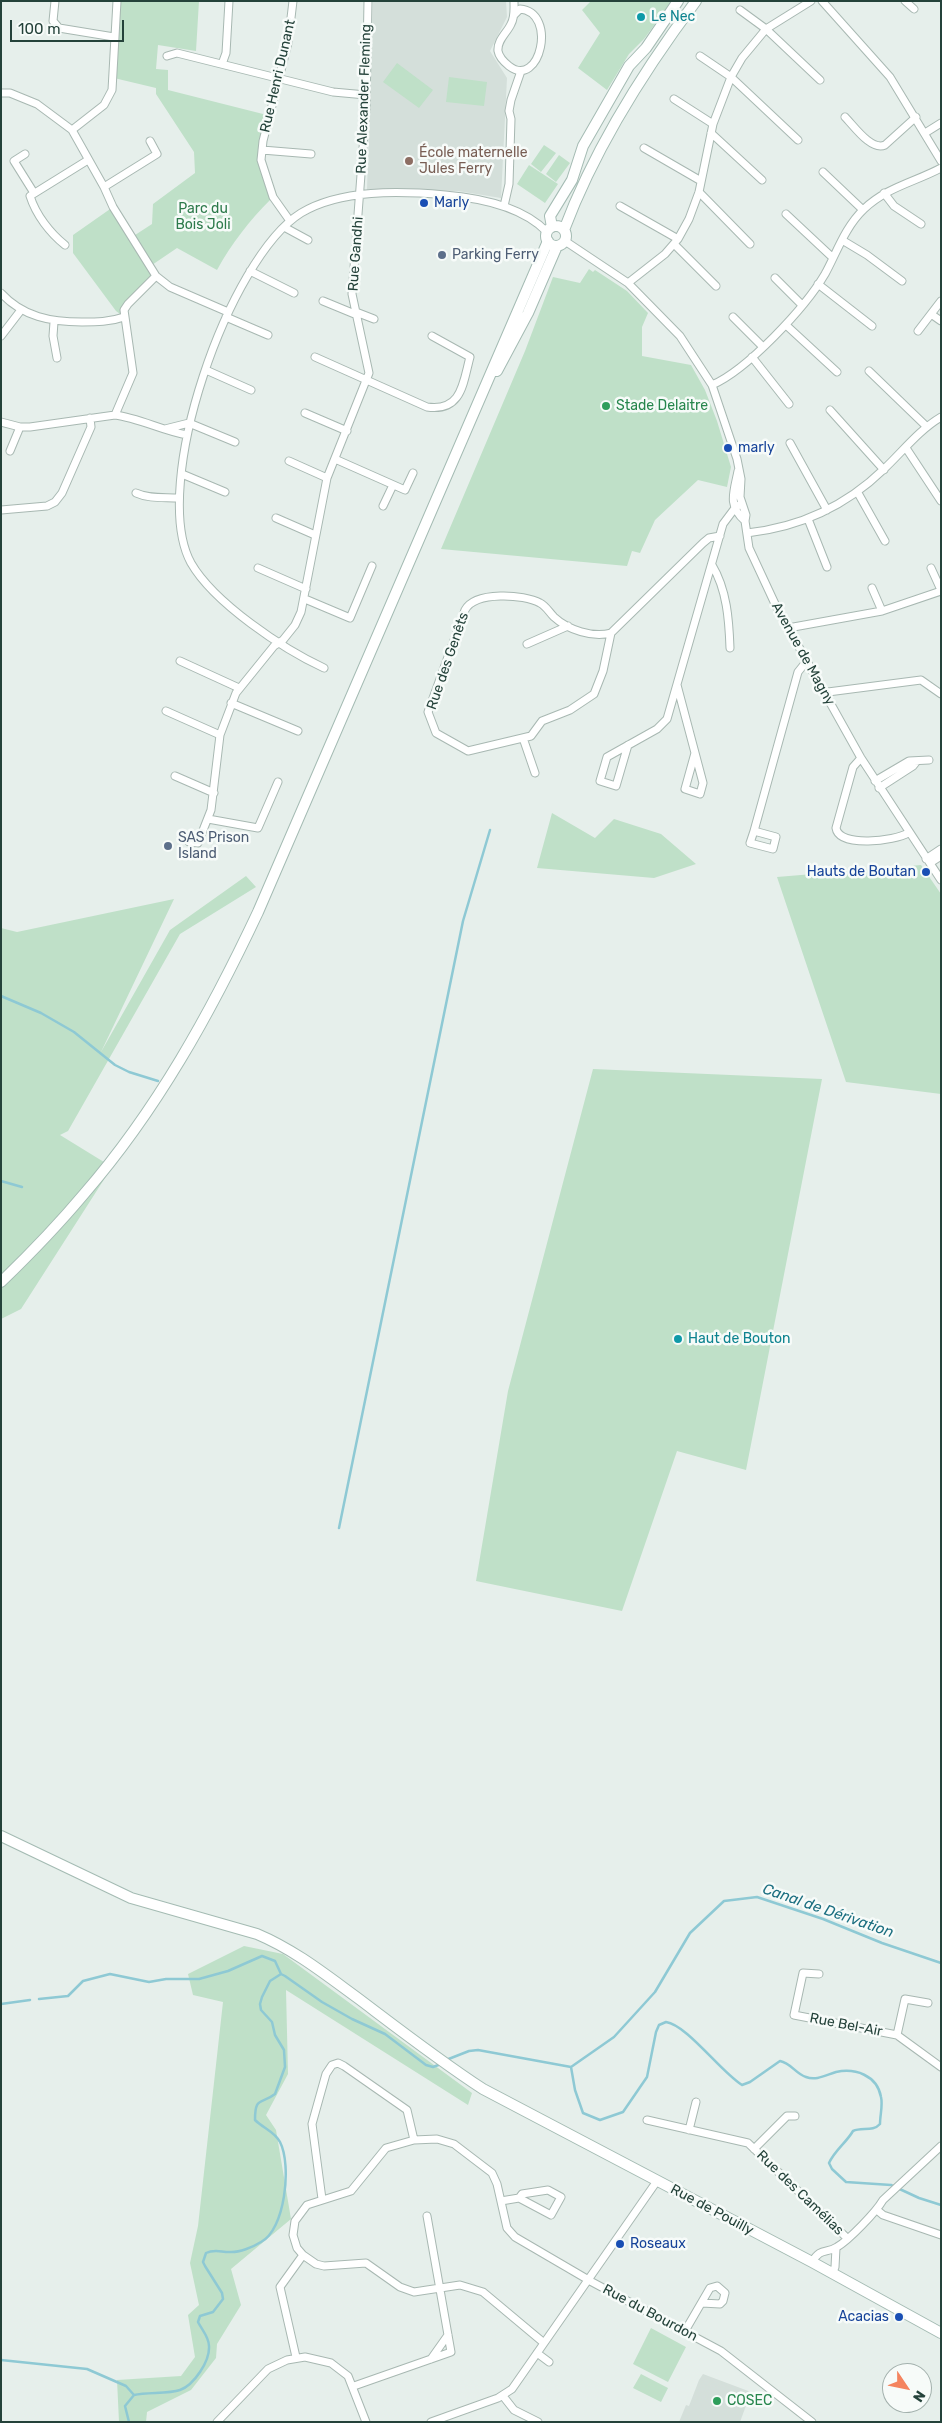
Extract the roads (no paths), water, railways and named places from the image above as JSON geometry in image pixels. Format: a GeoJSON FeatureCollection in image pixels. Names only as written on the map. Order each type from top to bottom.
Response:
{"type":"FeatureCollection","features":[{"type":"Feature","properties":{"kind":"main road"},"geometry":{"type":"LineString","coordinates":[[555,236],[550,216],[572,180],[583,146],[629,66],[646,48],[678,1]]}},
{"type":"Feature","properties":{"kind":"main road"},"geometry":{"type":"LineString","coordinates":[[1,1282],[85,1194],[128,1139],[165,1086],[211,1008],[258,912],[473,413],[555,236],[630,99],[696,1]]}},
{"type":"Feature","properties":{"kind":"main road","name":"Rue de Pouilly"},"geometry":{"type":"LineString","coordinates":[[1,1836],[131,1898],[256,1934],[275,1942],[305,1959],[453,2070],[483,2089],[812,2262],[941,2333]]}},
{"type":"Feature","properties":{"kind":"street"},"geometry":{"type":"LineString","coordinates":[[55,1],[53,20],[59,28],[114,36]]}},
{"type":"Feature","properties":{"kind":"street"},"geometry":{"type":"LineString","coordinates":[[72,130],[104,105],[108,98],[114,78],[114,36],[117,1]]}},
{"type":"Feature","properties":{"kind":"street"},"geometry":{"type":"LineString","coordinates":[[222,64],[226,53],[229,1]]}},
{"type":"Feature","properties":{"kind":"street","name":"Rue Henri Dunant"},"geometry":{"type":"LineString","coordinates":[[290,221],[273,197],[262,167],[262,150],[288,43],[293,1]]}},
{"type":"Feature","properties":{"kind":"street","name":"Rue Alexander Fleming"},"geometry":{"type":"LineString","coordinates":[[360,196],[366,95],[368,1]]}},
{"type":"Feature","properties":{"kind":"street"},"geometry":{"type":"LineString","coordinates":[[514,1],[514,14],[511,25],[500,40],[498,53],[508,66],[522,71],[530,68],[538,56],[541,48],[541,32],[539,22],[532,13],[520,10],[514,14]]}},
{"type":"Feature","properties":{"kind":"street"},"geometry":{"type":"LineString","coordinates":[[628,283],[656,262],[676,241],[689,220],[699,192],[713,124],[731,77],[742,58],[766,29],[811,1]]}},
{"type":"Feature","properties":{"kind":"street"},"geometry":{"type":"LineString","coordinates":[[822,1],[890,77],[941,161]]}},
{"type":"Feature","properties":{"kind":"street"},"geometry":{"type":"LineString","coordinates":[[904,1],[914,9]]}},
{"type":"Feature","properties":{"kind":"street"},"geometry":{"type":"LineString","coordinates":[[740,10],[766,29],[820,80]]}},
{"type":"Feature","properties":{"kind":"street"},"geometry":{"type":"LineString","coordinates":[[167,56],[177,53],[333,92],[366,95]]}},
{"type":"Feature","properties":{"kind":"street"},"geometry":{"type":"LineString","coordinates":[[700,56],[731,77],[798,140]]}},
{"type":"Feature","properties":{"kind":"street"},"geometry":{"type":"LineString","coordinates":[[504,206],[510,184],[511,119],[509,111],[522,71]]}},
{"type":"Feature","properties":{"kind":"street"},"geometry":{"type":"LineString","coordinates":[[2,92],[36,104],[72,130],[113,207],[156,276],[170,287],[268,335]]}},
{"type":"Feature","properties":{"kind":"street"},"geometry":{"type":"LineString","coordinates":[[674,100],[713,124]]}},
{"type":"Feature","properties":{"kind":"street"},"geometry":{"type":"LineString","coordinates":[[845,117],[873,145],[880,148],[885,146],[916,117]]}},
{"type":"Feature","properties":{"kind":"street"},"geometry":{"type":"LineString","coordinates":[[925,133],[941,122]]}},
{"type":"Feature","properties":{"kind":"street"},"geometry":{"type":"LineString","coordinates":[[711,133],[762,180]]}},
{"type":"Feature","properties":{"kind":"street"},"geometry":{"type":"LineString","coordinates":[[104,187],[157,154],[150,141]]}},
{"type":"Feature","properties":{"kind":"street"},"geometry":{"type":"LineString","coordinates":[[644,148],[701,181]]}},
{"type":"Feature","properties":{"kind":"street","name":"Rue Henri Dunant"},"geometry":{"type":"LineString","coordinates":[[262,150],[311,154]]}},
{"type":"Feature","properties":{"kind":"street"},"geometry":{"type":"LineString","coordinates":[[25,154],[14,161],[34,193]]}},
{"type":"Feature","properties":{"kind":"street"},"geometry":{"type":"LineString","coordinates":[[65,244],[54,236],[33,206],[30,196],[88,160]]}},
{"type":"Feature","properties":{"kind":"street"},"geometry":{"type":"LineString","coordinates":[[712,385],[722,380],[752,357],[786,325],[818,284],[842,240],[863,210],[884,194],[941,168]]}},
{"type":"Feature","properties":{"kind":"street"},"geometry":{"type":"LineString","coordinates":[[823,172],[863,210]]}},
{"type":"Feature","properties":{"kind":"street"},"geometry":{"type":"LineString","coordinates":[[699,192],[750,244]]}},
{"type":"Feature","properties":{"kind":"street","name":"Avenue de Magny"},"geometry":{"type":"LineString","coordinates":[[278,643],[215,592],[191,563],[185,549],[181,528],[179,498],[187,435],[206,370],[227,315],[250,271],[267,246],[290,221],[320,205],[360,196],[431,194],[458,196],[504,206],[530,219],[628,283],[680,336],[712,385],[728,428],[738,467],[749,548],[806,662],[861,758],[908,833],[941,880]]}},
{"type":"Feature","properties":{"kind":"street"},"geometry":{"type":"LineString","coordinates":[[884,194],[894,206],[921,224]]}},
{"type":"Feature","properties":{"kind":"street","name":"Rue Gandhi"},"geometry":{"type":"LineString","coordinates":[[189,842],[198,843],[208,819],[214,793],[220,735],[239,688],[295,625],[305,599],[327,478],[367,379],[369,364],[356,313],[352,287],[360,196]]}},
{"type":"Feature","properties":{"kind":"street"},"geometry":{"type":"LineString","coordinates":[[620,206],[676,241],[716,286]]}},
{"type":"Feature","properties":{"kind":"street"},"geometry":{"type":"LineString","coordinates":[[786,214],[833,258]]}},
{"type":"Feature","properties":{"kind":"street"},"geometry":{"type":"LineString","coordinates":[[284,227],[289,232],[308,240]]}},
{"type":"Feature","properties":{"kind":"street"},"geometry":{"type":"LineString","coordinates":[[842,240],[867,255],[902,281]]}},
{"type":"Feature","properties":{"kind":"street"},"geometry":{"type":"LineString","coordinates":[[250,271],[294,292]]}},
{"type":"Feature","properties":{"kind":"street"},"geometry":{"type":"LineString","coordinates":[[114,415],[133,373],[124,317],[128,304],[156,276]]}},
{"type":"Feature","properties":{"kind":"street"},"geometry":{"type":"LineString","coordinates":[[775,278],[802,305]]}},
{"type":"Feature","properties":{"kind":"street"},"geometry":{"type":"LineString","coordinates":[[818,284],[872,326]]}},
{"type":"Feature","properties":{"kind":"street"},"geometry":{"type":"LineString","coordinates":[[1,293],[22,310],[54,322],[107,321],[124,317]]}},
{"type":"Feature","properties":{"kind":"street","name":"Rue Gandhi"},"geometry":{"type":"LineString","coordinates":[[323,301],[374,319]]}},
{"type":"Feature","properties":{"kind":"street"},"geometry":{"type":"LineString","coordinates":[[918,331],[941,301]]}},
{"type":"Feature","properties":{"kind":"street"},"geometry":{"type":"LineString","coordinates":[[1,336],[22,310]]}},
{"type":"Feature","properties":{"kind":"street"},"geometry":{"type":"LineString","coordinates":[[931,314],[941,321]]}},
{"type":"Feature","properties":{"kind":"street"},"geometry":{"type":"LineString","coordinates":[[733,316],[762,346]]}},
{"type":"Feature","properties":{"kind":"street"},"geometry":{"type":"LineString","coordinates":[[54,322],[53,336],[57,358]]}},
{"type":"Feature","properties":{"kind":"street"},"geometry":{"type":"LineString","coordinates":[[786,325],[837,372]]}},
{"type":"Feature","properties":{"kind":"street"},"geometry":{"type":"LineString","coordinates":[[315,357],[427,407],[445,407],[460,394],[470,357],[432,336]]}},
{"type":"Feature","properties":{"kind":"street"},"geometry":{"type":"LineString","coordinates":[[752,357],[789,404]]}},
{"type":"Feature","properties":{"kind":"street"},"geometry":{"type":"LineString","coordinates":[[206,370],[251,390]]}},
{"type":"Feature","properties":{"kind":"street"},"geometry":{"type":"LineString","coordinates":[[869,371],[926,426]]}},
{"type":"Feature","properties":{"kind":"street"},"geometry":{"type":"LineString","coordinates":[[830,410],[884,470]]}},
{"type":"Feature","properties":{"kind":"street"},"geometry":{"type":"LineString","coordinates":[[305,413],[347,431]]}},
{"type":"Feature","properties":{"kind":"street"},"geometry":{"type":"LineString","coordinates":[[1,422],[20,427],[114,415],[165,429],[172,433],[187,435]]}},
{"type":"Feature","properties":{"kind":"street"},"geometry":{"type":"LineString","coordinates":[[747,533],[808,518],[858,493],[884,470],[926,426],[941,417]]}},
{"type":"Feature","properties":{"kind":"street"},"geometry":{"type":"LineString","coordinates":[[1,510],[47,506],[58,499],[90,427],[90,418]]}},
{"type":"Feature","properties":{"kind":"street"},"geometry":{"type":"LineString","coordinates":[[165,429],[190,423],[235,442]]}},
{"type":"Feature","properties":{"kind":"street"},"geometry":{"type":"LineString","coordinates":[[10,451],[20,427]]}},
{"type":"Feature","properties":{"kind":"street"},"geometry":{"type":"LineString","coordinates":[[790,443],[827,510]]}},
{"type":"Feature","properties":{"kind":"street"},"geometry":{"type":"LineString","coordinates":[[906,448],[941,501]]}},
{"type":"Feature","properties":{"kind":"street"},"geometry":{"type":"LineString","coordinates":[[335,459],[406,490],[413,473]]}},
{"type":"Feature","properties":{"kind":"street"},"geometry":{"type":"LineString","coordinates":[[288,461],[327,478]]}},
{"type":"Feature","properties":{"kind":"street","name":"Avenue de Magny"},"geometry":{"type":"LineString","coordinates":[[734,508],[732,494],[738,467]]}},
{"type":"Feature","properties":{"kind":"street"},"geometry":{"type":"LineString","coordinates":[[182,474],[225,492]]}},
{"type":"Feature","properties":{"kind":"street"},"geometry":{"type":"LineString","coordinates":[[383,506],[393,485]]}},
{"type":"Feature","properties":{"kind":"street"},"geometry":{"type":"LineString","coordinates":[[136,493],[145,497],[179,498]]}},
{"type":"Feature","properties":{"kind":"street"},"geometry":{"type":"LineString","coordinates":[[858,493],[885,541]]}},
{"type":"Feature","properties":{"kind":"street"},"geometry":{"type":"LineString","coordinates":[[628,745],[616,786],[600,781],[608,757],[628,745],[663,724],[670,712],[723,524],[734,508],[742,503]]}},
{"type":"Feature","properties":{"kind":"street"},"geometry":{"type":"LineString","coordinates":[[734,508],[745,521]]}},
{"type":"Feature","properties":{"kind":"street"},"geometry":{"type":"LineString","coordinates":[[276,518],[316,535]]}},
{"type":"Feature","properties":{"kind":"street"},"geometry":{"type":"LineString","coordinates":[[808,518],[827,567]]}},
{"type":"Feature","properties":{"kind":"street"},"geometry":{"type":"LineString","coordinates":[[611,633],[703,543],[709,538],[720,536]]}},
{"type":"Feature","properties":{"kind":"street"},"geometry":{"type":"LineString","coordinates":[[712,565],[721,583],[729,619],[730,648]]}},
{"type":"Feature","properties":{"kind":"street"},"geometry":{"type":"LineString","coordinates":[[305,599],[350,618],[372,566]]}},
{"type":"Feature","properties":{"kind":"street"},"geometry":{"type":"LineString","coordinates":[[258,568],[306,588]]}},
{"type":"Feature","properties":{"kind":"street"},"geometry":{"type":"LineString","coordinates":[[788,628],[882,611],[941,591],[931,568]]}},
{"type":"Feature","properties":{"kind":"street"},"geometry":{"type":"LineString","coordinates":[[872,588],[882,611]]}},
{"type":"Feature","properties":{"kind":"street","name":"Rue des Genêts"},"geometry":{"type":"LineString","coordinates":[[489,596],[533,600],[544,605],[555,617],[568,626],[602,636],[611,633],[603,671],[594,694],[570,710],[542,721],[534,734],[468,751],[436,734],[428,712],[465,610],[470,604],[489,596]]}},
{"type":"Feature","properties":{"kind":"street"},"geometry":{"type":"LineString","coordinates":[[527,644],[568,626]]}},
{"type":"Feature","properties":{"kind":"street"},"geometry":{"type":"LineString","coordinates":[[278,643],[298,656],[324,668]]}},
{"type":"Feature","properties":{"kind":"street"},"geometry":{"type":"LineString","coordinates":[[180,661],[239,688]]}},
{"type":"Feature","properties":{"kind":"street"},"geometry":{"type":"LineString","coordinates":[[754,831],[798,672],[806,662]]}},
{"type":"Feature","properties":{"kind":"street"},"geometry":{"type":"LineString","coordinates":[[824,694],[921,680],[941,694]]}},
{"type":"Feature","properties":{"kind":"street"},"geometry":{"type":"LineString","coordinates":[[677,685],[696,753],[703,783],[700,794],[685,789],[696,753]]}},
{"type":"Feature","properties":{"kind":"street"},"geometry":{"type":"LineString","coordinates":[[232,703],[298,731]]}},
{"type":"Feature","properties":{"kind":"street"},"geometry":{"type":"LineString","coordinates":[[166,711],[220,735]]}},
{"type":"Feature","properties":{"kind":"street"},"geometry":{"type":"LineString","coordinates":[[523,738],[535,773]]}},
{"type":"Feature","properties":{"kind":"street"},"geometry":{"type":"LineString","coordinates":[[861,758],[853,767],[836,828],[837,833],[859,842],[908,833]]}},
{"type":"Feature","properties":{"kind":"street"},"geometry":{"type":"LineString","coordinates":[[877,784],[917,762],[928,760]]}},
{"type":"Feature","properties":{"kind":"street"},"geometry":{"type":"LineString","coordinates":[[175,776],[214,793]]}},
{"type":"Feature","properties":{"kind":"street"},"geometry":{"type":"LineString","coordinates":[[208,819],[258,828],[278,782]]}},
{"type":"Feature","properties":{"kind":"street"},"geometry":{"type":"LineString","coordinates":[[928,861],[941,849]]}},
{"type":"Feature","properties":{"kind":"street"},"geometry":{"type":"LineString","coordinates":[[928,861],[941,856]]}},
{"type":"Feature","properties":{"kind":"street","name":"Rue Bel-Air"},"geometry":{"type":"LineString","coordinates":[[819,1974],[803,1973],[794,2015],[897,2035],[941,2067]]}},
{"type":"Feature","properties":{"kind":"street","name":"Rue Bel-Air"},"geometry":{"type":"LineString","coordinates":[[897,2035],[905,1999],[928,2003]]}},
{"type":"Feature","properties":{"kind":"street"},"geometry":{"type":"LineString","coordinates":[[322,2199],[312,2124],[327,2070],[332,2065],[344,2066],[407,2110],[414,2140]]}},
{"type":"Feature","properties":{"kind":"street"},"geometry":{"type":"LineString","coordinates":[[689,2130],[696,2102]]}},
{"type":"Feature","properties":{"kind":"street","name":"Rue des Camélias"},"geometry":{"type":"LineString","coordinates":[[754,2149],[787,2116],[796,2116]]}},
{"type":"Feature","properties":{"kind":"street","name":"Rue des Camélias"},"geometry":{"type":"LineString","coordinates":[[646,2120],[748,2143],[847,2238]]}},
{"type":"Feature","properties":{"kind":"street","name":"Rue du Bourdon"},"geometry":{"type":"LineString","coordinates":[[303,2255],[294,2241],[295,2221],[303,2208],[322,2199],[351,2191],[386,2148],[414,2140],[437,2139],[454,2144],[492,2172],[497,2184],[505,2223],[511,2234],[588,2280],[728,2356],[812,2422]]}},
{"type":"Feature","properties":{"kind":"street"},"geometry":{"type":"LineString","coordinates":[[812,2262],[816,2255],[836,2248],[877,2210],[883,2200],[941,2146]]}},
{"type":"Feature","properties":{"kind":"street"},"geometry":{"type":"LineString","coordinates":[[431,2422],[446,2419],[502,2396],[517,2382],[658,2181]]}},
{"type":"Feature","properties":{"kind":"street"},"geometry":{"type":"LineString","coordinates":[[501,2201],[519,2198],[522,2194],[547,2190],[561,2197],[551,2215],[519,2198]]}},
{"type":"Feature","properties":{"kind":"street"},"geometry":{"type":"LineString","coordinates":[[877,2210],[883,2215],[941,2235]]}},
{"type":"Feature","properties":{"kind":"street"},"geometry":{"type":"LineString","coordinates":[[354,2386],[430,2361],[451,2352],[427,2216]]}},
{"type":"Feature","properties":{"kind":"street"},"geometry":{"type":"LineString","coordinates":[[832,2274],[835,2267],[836,2248]]}},
{"type":"Feature","properties":{"kind":"street"},"geometry":{"type":"LineString","coordinates":[[296,2357],[280,2287],[303,2255],[320,2266],[366,2263],[407,2291],[420,2292],[460,2285],[480,2290],[544,2343]]}},
{"type":"Feature","properties":{"kind":"street"},"geometry":{"type":"LineString","coordinates":[[685,2331],[702,2303]]}},
{"type":"Feature","properties":{"kind":"street"},"geometry":{"type":"LineString","coordinates":[[430,2361],[448,2335]]}},
{"type":"Feature","properties":{"kind":"street"},"geometry":{"type":"LineString","coordinates":[[537,2353],[549,2362]]}},
{"type":"Feature","properties":{"kind":"street"},"geometry":{"type":"LineString","coordinates":[[217,2422],[268,2369],[296,2357],[314,2358],[331,2363],[348,2376],[354,2386],[366,2422]]}},
{"type":"Feature","properties":{"kind":"street"},"geometry":{"type":"LineString","coordinates":[[502,2396],[514,2410],[538,2422]]}},
{"type":"Feature","properties":{"kind":"waterway"},"geometry":{"type":"LineString","coordinates":[[339,1528],[463,921],[490,830]]}},
{"type":"Feature","properties":{"kind":"waterway"},"geometry":{"type":"LineString","coordinates":[[1,996],[41,1013],[74,1032],[115,1065],[129,1072],[158,1081]]}},
{"type":"Feature","properties":{"kind":"waterway"},"geometry":{"type":"LineString","coordinates":[[1,1181],[22,1187]]}},
{"type":"Feature","properties":{"kind":"waterway","name":"Canal de Dérivation"},"geometry":{"type":"LineString","coordinates":[[571,2067],[614,2037],[655,1992],[690,1933],[724,1901],[757,1897],[823,1919],[882,1943],[941,1963]]}},
{"type":"Feature","properties":{"kind":"waterway"},"geometry":{"type":"LineString","coordinates":[[39,1999],[68,1996],[83,1981],[110,1974],[149,1982],[166,1979],[199,1979],[228,1971],[262,1956],[275,1961],[281,1974]]}},
{"type":"Feature","properties":{"kind":"waterway"},"geometry":{"type":"LineString","coordinates":[[129,2422],[125,2406],[134,2395],[180,2390],[196,2378],[204,2365],[209,2352],[209,2343],[198,2322],[200,2316],[213,2312],[223,2299],[222,2293],[203,2262],[206,2253],[215,2251],[237,2252],[258,2244],[269,2235],[276,2225],[281,2211],[286,2181],[284,2152],[278,2139],[255,2120],[256,2107],[260,2102],[275,2094],[285,2067],[284,2050],[275,2035],[272,2022],[261,2010],[262,1997],[270,1981],[281,1974],[322,2002],[352,2019],[385,2034],[426,2065],[433,2067],[441,2064]]}},
{"type":"Feature","properties":{"kind":"waterway"},"geometry":{"type":"LineString","coordinates":[[1,2004],[30,2000]]}},
{"type":"Feature","properties":{"kind":"waterway"},"geometry":{"type":"LineString","coordinates":[[446,2060],[469,2051],[478,2050],[571,2067],[575,2090],[583,2113],[600,2120],[623,2112],[647,2077],[656,2032],[659,2025],[666,2022],[684,2031],[742,2085],[750,2082],[780,2061],[802,2076],[810,2078],[843,2071],[858,2072],[870,2078],[879,2089],[882,2103],[880,2124],[871,2129],[853,2131],[831,2158],[829,2163],[832,2169],[846,2182],[891,2185],[919,2198],[941,2205]]}},
{"type":"Feature","properties":{"kind":"waterway"},"geometry":{"type":"LineString","coordinates":[[1,2360],[87,2369],[126,2386],[134,2395]]}},
{"type":"Feature","properties":{"kind":"place","name":"Le Nec"},"geometry":{"type":"Point","coordinates":[641,17]}},
{"type":"Feature","properties":{"kind":"place","name":"École maternelle Jules Ferry"},"geometry":{"type":"Point","coordinates":[409,161]}},
{"type":"Feature","properties":{"kind":"place","name":"Marly"},"geometry":{"type":"Point","coordinates":[424,203]}},
{"type":"Feature","properties":{"kind":"place","name":"Parking Ferry"},"geometry":{"type":"Point","coordinates":[442,255]}},
{"type":"Feature","properties":{"kind":"place","name":"Stade Delaitre"},"geometry":{"type":"Point","coordinates":[606,406]}},
{"type":"Feature","properties":{"kind":"place","name":"marly"},"geometry":{"type":"Point","coordinates":[728,448]}},
{"type":"Feature","properties":{"kind":"place","name":"SAS Prison Island"},"geometry":{"type":"Point","coordinates":[168,846]}},
{"type":"Feature","properties":{"kind":"place","name":"Hauts de Boutan"},"geometry":{"type":"Point","coordinates":[926,872]}},
{"type":"Feature","properties":{"kind":"place","name":"Haut de Bouton"},"geometry":{"type":"Point","coordinates":[678,1339]}},
{"type":"Feature","properties":{"kind":"place","name":"Roseaux"},"geometry":{"type":"Point","coordinates":[620,2244]}},
{"type":"Feature","properties":{"kind":"place","name":"Acacias"},"geometry":{"type":"Point","coordinates":[899,2317]}},
{"type":"Feature","properties":{"kind":"place","name":"COSEC"},"geometry":{"type":"Point","coordinates":[717,2401]}},
{"type":"Feature","properties":{"kind":"park label","name":"Parc du Bois Joli"},"geometry":{"type":"Point","coordinates":[203,217]}}]}
